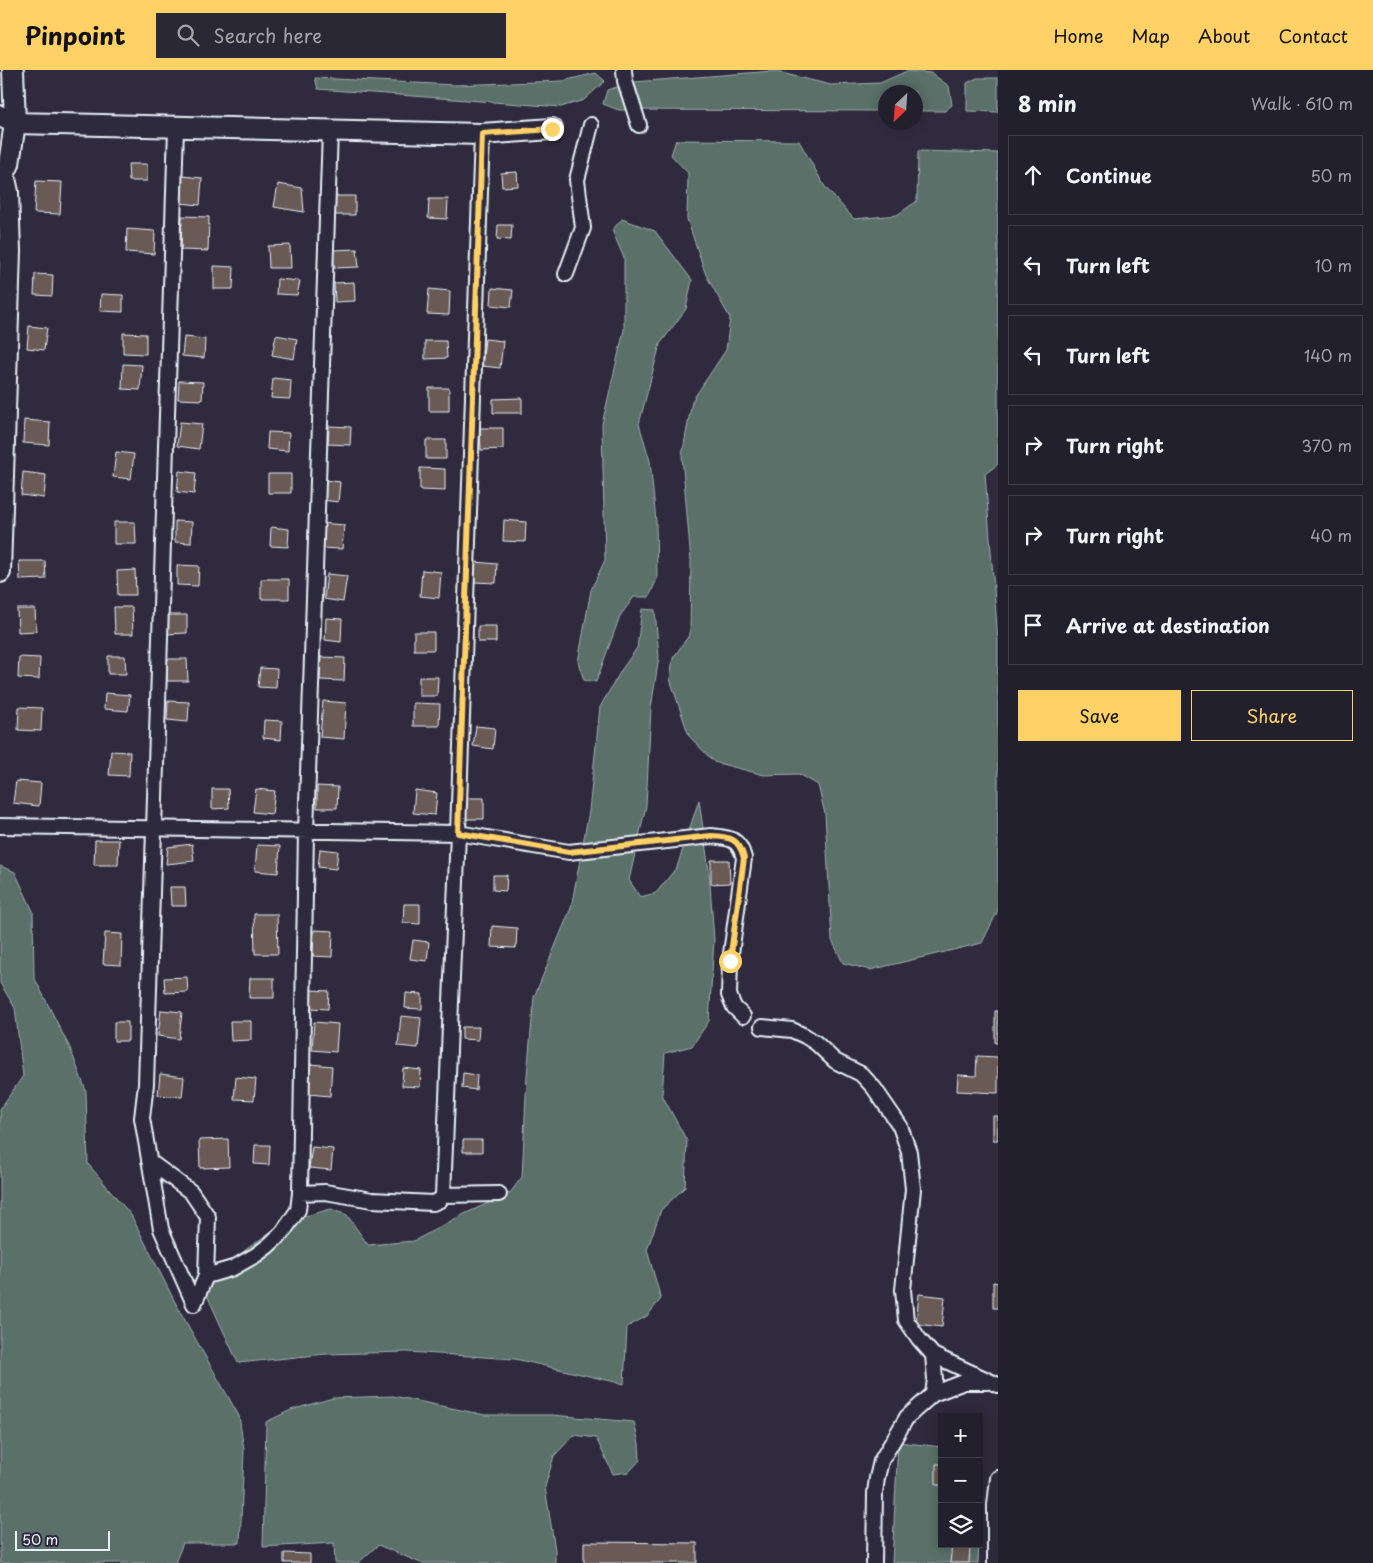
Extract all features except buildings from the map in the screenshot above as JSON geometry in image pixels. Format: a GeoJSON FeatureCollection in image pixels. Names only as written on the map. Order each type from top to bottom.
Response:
{"type":"FeatureCollection","features":[{"type":"Feature","properties":{"kind":"street"},"geometry":{"type":"LineString","coordinates":[[0,572],[10,251],[8,192],[2,170],[9,164],[8,119],[13,70]]}},
{"type":"Feature","properties":{"kind":"street"},"geometry":{"type":"LineString","coordinates":[[624,70],[625,82],[639,126]]}},
{"type":"Feature","properties":{"kind":"street"},"geometry":{"type":"LineString","coordinates":[[8,119],[176,128],[482,134],[552,129]]}},
{"type":"Feature","properties":{"kind":"street"},"geometry":{"type":"LineString","coordinates":[[566,274],[583,228],[577,180],[591,125]]}},
{"type":"Feature","properties":{"kind":"street"},"geometry":{"type":"LineString","coordinates":[[149,1161],[191,1192],[208,1217],[206,1276],[194,1304],[161,1229],[149,1161],[142,1118],[146,1084],[155,827],[176,128]]}},
{"type":"Feature","properties":{"kind":"street"},"geometry":{"type":"LineString","coordinates":[[206,1276],[233,1268],[268,1246],[283,1232],[298,1210],[300,1194],[306,832],[330,131]]}},
{"type":"Feature","properties":{"kind":"street"},"geometry":{"type":"LineString","coordinates":[[300,1194],[325,1192],[372,1200],[433,1203],[440,1200],[443,1195],[458,833],[482,134]]}},
{"type":"Feature","properties":{"kind":"street"},"geometry":{"type":"LineString","coordinates":[[0,826],[458,833],[569,852],[711,836],[729,837],[737,842],[744,858],[730,961],[730,995],[734,1007],[742,1016]]}},
{"type":"Feature","properties":{"kind":"street"},"geometry":{"type":"LineString","coordinates":[[762,1027],[792,1030],[805,1036],[816,1043],[835,1061],[861,1074],[874,1088],[900,1126],[909,1152],[913,1189],[903,1290],[906,1320],[919,1339],[934,1355],[994,1383]]}},
{"type":"Feature","properties":{"kind":"street"},"geometry":{"type":"LineString","coordinates":[[443,1195],[499,1194]]}},
{"type":"Feature","properties":{"kind":"street"},"geometry":{"type":"LineString","coordinates":[[933,1394],[935,1379],[934,1355]]}},
{"type":"Feature","properties":{"kind":"street"},"geometry":{"type":"LineString","coordinates":[[874,1563],[877,1478],[881,1461],[907,1417],[933,1394],[964,1382],[994,1383]]}},
{"type":"Feature","properties":{"kind":"street"},"geometry":{"type":"LineString","coordinates":[[995,1563],[995,1505],[998,1478]]}},
{"type":"Feature","properties":{"kind":"green space"},"geometry":{"type":"Polygon","coordinates":[[[773,71],[831,85],[880,83],[907,71],[931,73],[949,86],[952,105],[945,111],[923,111],[923,85],[878,85],[878,111],[619,110],[603,104],[607,90],[634,82],[773,71]]]}},
{"type":"Feature","properties":{"kind":"green space"},"geometry":{"type":"Polygon","coordinates":[[[596,73],[605,81],[584,100],[561,107],[318,89],[315,78],[455,85],[563,81],[596,73]]]}},
{"type":"Feature","properties":{"kind":"green space"},"geometry":{"type":"Polygon","coordinates":[[[977,78],[998,78],[998,112],[967,111],[967,83],[977,78]]]}},
{"type":"Feature","properties":{"kind":"green space"},"geometry":{"type":"Polygon","coordinates":[[[676,140],[799,141],[825,187],[854,219],[897,215],[917,201],[918,151],[998,153],[998,464],[985,474],[998,641],[998,910],[982,943],[870,970],[843,963],[832,940],[825,814],[818,785],[799,774],[764,775],[714,762],[689,736],[670,679],[673,658],[690,634],[691,561],[682,456],[692,401],[726,350],[730,318],[706,275],[687,219],[688,173],[671,155],[676,140]]]}},
{"type":"Feature","properties":{"kind":"green space"},"geometry":{"type":"Polygon","coordinates":[[[622,219],[655,231],[692,280],[686,309],[660,344],[639,424],[650,461],[656,521],[657,579],[649,597],[634,597],[620,616],[596,682],[584,680],[578,662],[591,590],[605,560],[602,424],[624,330],[624,258],[612,230],[622,219]]]}},
{"type":"Feature","properties":{"kind":"green space"},"geometry":{"type":"Polygon","coordinates":[[[642,609],[655,610],[659,657],[651,708],[646,806],[629,880],[640,897],[656,893],[677,867],[699,800],[709,871],[714,940],[709,1021],[692,1046],[665,1053],[662,1095],[687,1141],[685,1187],[661,1210],[647,1250],[661,1299],[647,1316],[627,1327],[624,1384],[515,1359],[407,1352],[326,1354],[238,1363],[205,1291],[214,1273],[284,1222],[331,1209],[347,1215],[368,1245],[414,1241],[460,1216],[510,1193],[522,1177],[527,1076],[534,997],[571,908],[589,811],[600,707],[622,669],[637,648],[642,609]]]}},
{"type":"Feature","properties":{"kind":"green space"},"geometry":{"type":"Polygon","coordinates":[[[0,866],[15,872],[33,911],[34,977],[70,1048],[86,1091],[88,1164],[131,1215],[177,1306],[239,1416],[244,1450],[240,1543],[183,1543],[175,1563],[0,1563],[0,1109],[23,1076],[15,1008],[0,983],[0,866]]]}},
{"type":"Feature","properties":{"kind":"green space"},"geometry":{"type":"Polygon","coordinates":[[[393,1396],[485,1415],[552,1415],[634,1422],[639,1444],[640,1460],[629,1472],[613,1474],[596,1438],[574,1435],[554,1456],[545,1487],[555,1550],[555,1563],[421,1563],[378,1545],[358,1563],[335,1563],[334,1543],[263,1547],[266,1422],[291,1410],[333,1398],[393,1396]]]}},
{"type":"Feature","properties":{"kind":"green space"},"geometry":{"type":"Polygon","coordinates":[[[898,1442],[938,1447],[938,1548],[979,1548],[978,1563],[892,1563],[898,1442]]]}},
{"type":"Feature","properties":{"kind":"route"},"geometry":{"type":"LineString","coordinates":[[552,129],[482,134],[458,833],[569,852],[711,836],[729,837],[737,842],[744,858],[730,961]]}}]}
